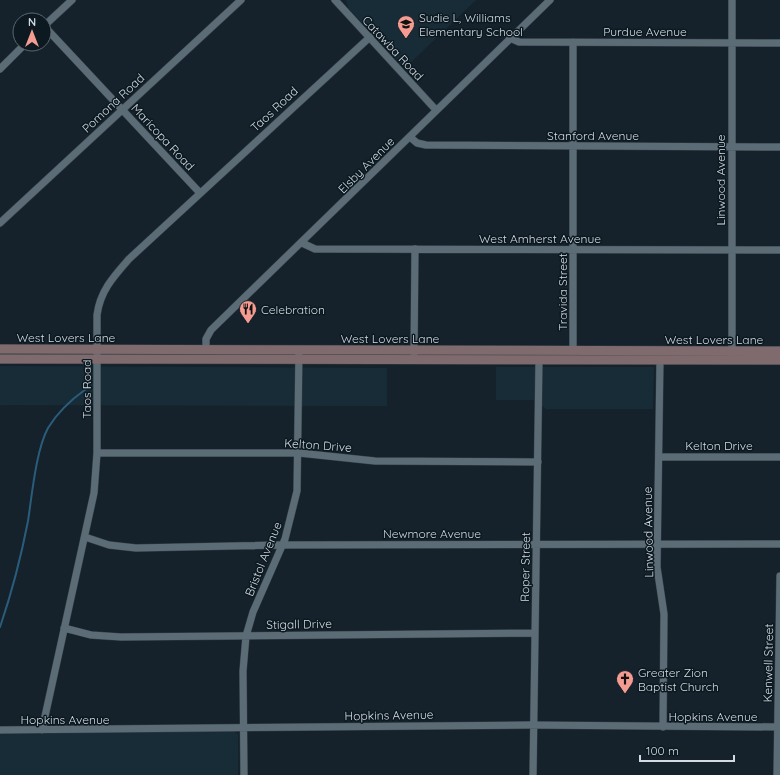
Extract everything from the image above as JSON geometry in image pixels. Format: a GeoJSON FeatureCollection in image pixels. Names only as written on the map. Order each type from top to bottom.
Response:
{"type":"FeatureCollection","features":[{"type":"Feature","properties":{"kind":"main road","name":"West Lovers Lane"},"geometry":{"type":"LineString","coordinates":[[0,349],[573,350],[660,355],[732,355],[780,351]]}},
{"type":"Feature","properties":{"kind":"main road"},"geometry":{"type":"LineString","coordinates":[[206,349],[206,359]]}},
{"type":"Feature","properties":{"kind":"main road"},"geometry":{"type":"LineString","coordinates":[[539,350],[539,360]]}},
{"type":"Feature","properties":{"kind":"main road"},"geometry":{"type":"LineString","coordinates":[[573,350],[573,360]]}},
{"type":"Feature","properties":{"kind":"main road","name":"West Lovers Lane"},"geometry":{"type":"LineString","coordinates":[[0,359],[573,360],[660,355]]}},
{"type":"Feature","properties":{"kind":"main road","name":"West Lovers Lane"},"geometry":{"type":"LineString","coordinates":[[732,355],[780,360]]}},
{"type":"Feature","properties":{"kind":"street"},"geometry":{"type":"LineString","coordinates":[[52,19],[72,0]]}},
{"type":"Feature","properties":{"kind":"street","name":"Pomona Road"},"geometry":{"type":"LineString","coordinates":[[0,223],[242,0]]}},
{"type":"Feature","properties":{"kind":"street","name":"Catawba Road"},"geometry":{"type":"LineString","coordinates":[[335,0],[436,110]]}},
{"type":"Feature","properties":{"kind":"street"},"geometry":{"type":"LineString","coordinates":[[342,0],[350,17]]}},
{"type":"Feature","properties":{"kind":"street","name":"Elsby Avenue"},"geometry":{"type":"LineString","coordinates":[[206,349],[206,339],[211,330],[550,0]]}},
{"type":"Feature","properties":{"kind":"street","name":"Linwood Avenue"},"geometry":{"type":"LineString","coordinates":[[732,0],[732,355]]}},
{"type":"Feature","properties":{"kind":"street","name":"Maricopa Road"},"geometry":{"type":"LineString","coordinates":[[52,35],[200,193]]}},
{"type":"Feature","properties":{"kind":"street","name":"Taos Road"},"geometry":{"type":"LineString","coordinates":[[42,730],[94,494],[97,453],[98,304],[107,285],[129,259],[370,37]]}},
{"type":"Feature","properties":{"kind":"street","name":"Purdue Avenue"},"geometry":{"type":"LineString","coordinates":[[510,38],[520,42],[780,43]]}},
{"type":"Feature","properties":{"kind":"street","name":"Travida Street"},"geometry":{"type":"LineString","coordinates":[[572,42],[574,145],[573,350]]}},
{"type":"Feature","properties":{"kind":"street"},"geometry":{"type":"LineString","coordinates":[[0,69],[18,52]]}},
{"type":"Feature","properties":{"kind":"street","name":"Stanford Avenue"},"geometry":{"type":"LineString","coordinates":[[410,137],[416,143],[426,145],[780,146]]}},
{"type":"Feature","properties":{"kind":"street","name":"West Amherst Avenue"},"geometry":{"type":"LineString","coordinates":[[302,243],[316,249],[780,250]]}},
{"type":"Feature","properties":{"kind":"street"},"geometry":{"type":"LineString","coordinates":[[414,360],[415,249]]}},
{"type":"Feature","properties":{"kind":"street","name":"Bristol Avenue"},"geometry":{"type":"LineString","coordinates":[[244,775],[243,671],[246,636],[253,612],[283,545],[296,499],[299,453],[299,350]]}},
{"type":"Feature","properties":{"kind":"street","name":"Linwood Avenue"},"geometry":{"type":"LineString","coordinates":[[660,355],[657,544],[658,576],[664,614],[663,726]]}},
{"type":"Feature","properties":{"kind":"street","name":"Roper Street"},"geometry":{"type":"LineString","coordinates":[[533,775],[539,360]]}},
{"type":"Feature","properties":{"kind":"street","name":"Kelton Drive"},"geometry":{"type":"LineString","coordinates":[[97,453],[299,453],[375,460],[538,462]]}},
{"type":"Feature","properties":{"kind":"street","name":"Kelton Drive"},"geometry":{"type":"LineString","coordinates":[[659,457],[780,457]]}},
{"type":"Feature","properties":{"kind":"street","name":"Newmore Avenue"},"geometry":{"type":"LineString","coordinates":[[85,537],[109,545],[128,547],[283,545],[780,544]]}},
{"type":"Feature","properties":{"kind":"street","name":"Kenwell Street"},"geometry":{"type":"LineString","coordinates":[[777,775],[780,576]]}},
{"type":"Feature","properties":{"kind":"street","name":"Stigall Drive"},"geometry":{"type":"LineString","coordinates":[[64,628],[91,635],[122,637],[535,633]]}},
{"type":"Feature","properties":{"kind":"street","name":"Hopkins Avenue"},"geometry":{"type":"LineString","coordinates":[[0,730],[534,725],[778,728]]}},
{"type":"Feature","properties":{"kind":"shaded area","name":"Sudie L, Williams Elementary School"},"geometry":{"type":"Polygon","coordinates":[[[346,0],[476,0],[405,68],[349,9],[346,0]]]}},
{"type":"Feature","properties":{"kind":"shaded area"},"geometry":{"type":"Polygon","coordinates":[[[0,366],[387,368],[387,406],[0,405],[0,366]]]}},
{"type":"Feature","properties":{"kind":"shaded area"},"geometry":{"type":"Polygon","coordinates":[[[496,367],[654,367],[653,409],[546,409],[534,400],[496,400],[496,367]]]}},
{"type":"Feature","properties":{"kind":"shaded area"},"geometry":{"type":"Polygon","coordinates":[[[233,731],[238,734],[238,775],[0,775],[0,734],[233,731]]]}},
{"type":"Feature","properties":{"kind":"waterway"},"geometry":{"type":"LineString","coordinates":[[0,627],[22,548],[40,448],[52,422],[70,402],[86,389]]}},
{"type":"Feature","properties":{"kind":"place","name":"Sudie L, Williams Elementary School"},"geometry":{"type":"Point","coordinates":[406,39]}},
{"type":"Feature","properties":{"kind":"place","name":"Celebration"},"geometry":{"type":"Point","coordinates":[248,324]}},
{"type":"Feature","properties":{"kind":"place","name":"Greater Zion Baptist Church"},"geometry":{"type":"Point","coordinates":[625,694]}}]}
